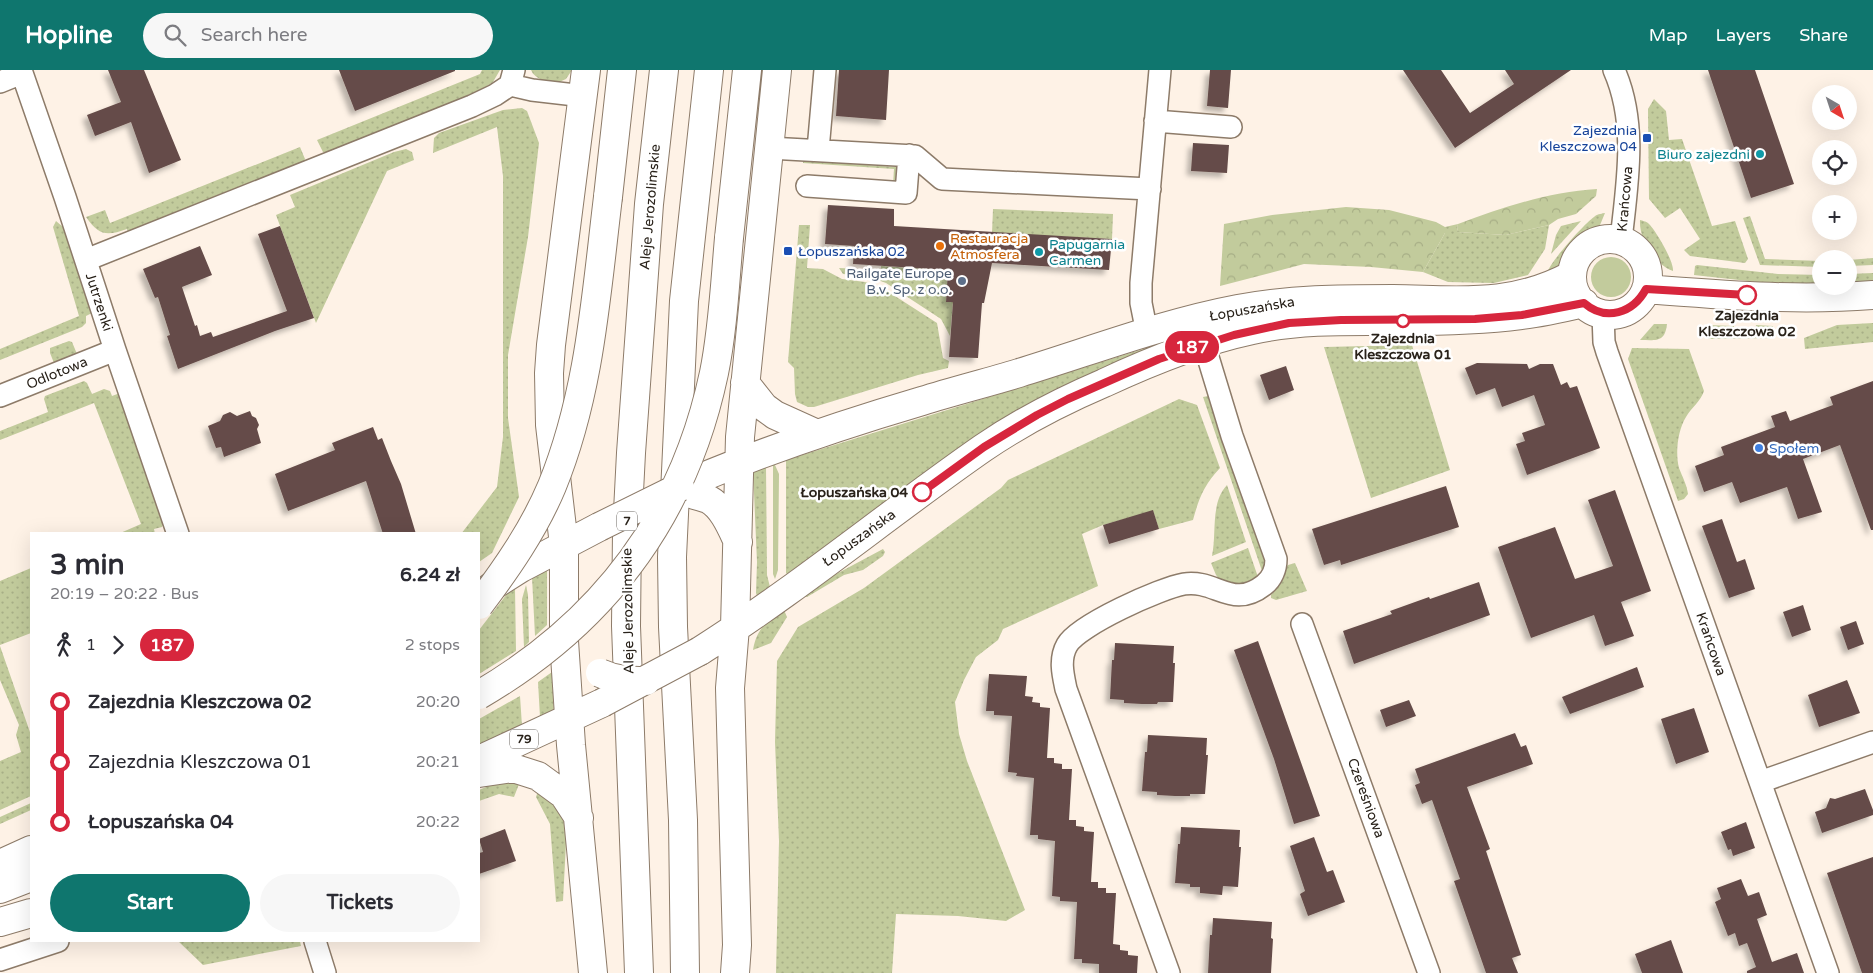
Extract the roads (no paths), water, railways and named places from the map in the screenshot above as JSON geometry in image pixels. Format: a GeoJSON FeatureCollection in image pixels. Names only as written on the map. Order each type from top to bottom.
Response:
{"type":"FeatureCollection","features":[{"type":"Feature","properties":{"kind":"main road"},"geometry":{"type":"LineString","coordinates":[[480,604],[516,553],[535,521],[552,486],[573,427],[582,394],[591,341],[622,70]]}},
{"type":"Feature","properties":{"kind":"main road","name":"Aleje Jerozolimskie"},"geometry":{"type":"LineString","coordinates":[[639,973],[626,626],[627,531],[649,204],[664,70]]}},
{"type":"Feature","properties":{"kind":"main road"},"geometry":{"type":"LineString","coordinates":[[685,973],[683,820],[673,628],[672,557],[684,301],[709,70]]}},
{"type":"Feature","properties":{"kind":"main road"},"geometry":{"type":"LineString","coordinates":[[480,694],[509,678],[547,650],[602,598],[625,571],[650,534],[669,501],[691,452],[704,414],[714,371],[747,70]]}},
{"type":"Feature","properties":{"kind":"main road"},"geometry":{"type":"LineString","coordinates":[[735,973],[737,945],[730,688],[735,627],[740,462],[744,383],[777,70]]}},
{"type":"Feature","properties":{"kind":"main road"},"geometry":{"type":"LineString","coordinates":[[585,83],[549,373],[550,426],[564,545],[564,641],[593,973]]}},
{"type":"Feature","properties":{"kind":"main road"},"geometry":{"type":"LineString","coordinates":[[1605,239],[1620,240],[1636,249],[1645,263],[1648,280],[1646,289],[1630,309],[1621,313],[1594,309],[1575,290],[1572,276],[1576,261],[1580,254],[1591,244],[1605,239]]}},
{"type":"Feature","properties":{"kind":"main road","name":"Łopuszańska"},"geometry":{"type":"LineString","coordinates":[[564,545],[666,493],[692,488],[740,462],[817,434],[1176,324],[1239,309],[1310,300],[1477,301],[1507,298],[1530,294],[1572,276]]}},
{"type":"Feature","properties":{"kind":"main road"},"geometry":{"type":"LineString","coordinates":[[1646,289],[1752,296],[1873,295]]}},
{"type":"Feature","properties":{"kind":"main road","name":"Łopuszańska"},"geometry":{"type":"LineString","coordinates":[[570,719],[646,681],[700,651],[984,447],[1068,399],[1119,376],[1204,344],[1250,330],[1289,323],[1341,320],[1475,319],[1594,309]]}},
{"type":"Feature","properties":{"kind":"main road"},"geometry":{"type":"LineString","coordinates":[[744,383],[764,407],[775,415],[817,434]]}},
{"type":"Feature","properties":{"kind":"main road"},"geometry":{"type":"LineString","coordinates":[[692,488],[720,509],[738,543]]}},
{"type":"Feature","properties":{"kind":"main road"},"geometry":{"type":"LineString","coordinates":[[480,593],[564,545]]}},
{"type":"Feature","properties":{"kind":"main road"},"geometry":{"type":"LineString","coordinates":[[564,641],[575,657],[587,667],[611,678],[646,681]]}},
{"type":"Feature","properties":{"kind":"main road","name":"79"},"geometry":{"type":"LineString","coordinates":[[480,760],[570,719]]}},
{"type":"Feature","properties":{"kind":"main road"},"geometry":{"type":"LineString","coordinates":[[480,772],[513,768],[538,776],[564,795],[580,819]]}},
{"type":"Feature","properties":{"kind":"main road"},"geometry":{"type":"LineString","coordinates":[[0,864],[30,850]]}},
{"type":"Feature","properties":{"kind":"main road"},"geometry":{"type":"LineString","coordinates":[[0,888],[30,877]]}},
{"type":"Feature","properties":{"kind":"main road"},"geometry":{"type":"LineString","coordinates":[[0,922],[30,913]]}},
{"type":"Feature","properties":{"kind":"street"},"geometry":{"type":"LineString","coordinates":[[818,150],[825,70]]}},
{"type":"Feature","properties":{"kind":"street"},"geometry":{"type":"LineString","coordinates":[[1147,333],[1141,302],[1141,283],[1160,70]]}},
{"type":"Feature","properties":{"kind":"street","name":"Krańcowa"},"geometry":{"type":"LineString","coordinates":[[1614,70],[1622,86],[1630,135],[1627,185],[1620,240]]}},
{"type":"Feature","properties":{"kind":"street"},"geometry":{"type":"LineString","coordinates":[[0,82],[21,72]]}},
{"type":"Feature","properties":{"kind":"street","name":"Jutrzenki"},"geometry":{"type":"LineString","coordinates":[[21,72],[177,532]]}},
{"type":"Feature","properties":{"kind":"street"},"geometry":{"type":"LineString","coordinates":[[86,260],[495,96],[512,77],[532,90],[585,83]]}},
{"type":"Feature","properties":{"kind":"street"},"geometry":{"type":"LineString","coordinates":[[1155,121],[1231,128]]}},
{"type":"Feature","properties":{"kind":"street"},"geometry":{"type":"LineString","coordinates":[[769,148],[915,156],[942,179],[1150,189]]}},
{"type":"Feature","properties":{"kind":"street"},"geometry":{"type":"LineString","coordinates":[[807,186],[906,193],[909,155]]}},
{"type":"Feature","properties":{"kind":"street","name":"Krańcowa"},"geometry":{"type":"LineString","coordinates":[[1594,309],[1607,352],[1828,973]]}},
{"type":"Feature","properties":{"kind":"street"},"geometry":{"type":"LineString","coordinates":[[1169,973],[1066,690],[1061,670],[1064,650],[1067,644],[1086,627],[1170,588],[1185,584],[1201,583],[1226,594],[1244,595],[1256,591],[1267,583],[1276,569],[1276,559],[1229,428],[1204,344]]}},
{"type":"Feature","properties":{"kind":"street","name":"Odlotowa"},"geometry":{"type":"LineString","coordinates":[[0,396],[115,350]]}},
{"type":"Feature","properties":{"kind":"street","name":"Czereśniowa"},"geometry":{"type":"LineString","coordinates":[[1302,624],[1429,973]]}},
{"type":"Feature","properties":{"kind":"street"},"geometry":{"type":"LineString","coordinates":[[1760,782],[1873,742]]}},
{"type":"Feature","properties":{"kind":"street"},"geometry":{"type":"LineString","coordinates":[[0,960],[55,942]]}},
{"type":"Feature","properties":{"kind":"street"},"geometry":{"type":"LineString","coordinates":[[315,942],[325,973]]}},
{"type":"Feature","properties":{"kind":"place","name":"Zajezdnia Kleszczowa 04"},"geometry":{"type":"Point","coordinates":[1647,138]}},
{"type":"Feature","properties":{"kind":"place","name":"Biuro zajezdni"},"geometry":{"type":"Point","coordinates":[1760,154]}},
{"type":"Feature","properties":{"kind":"place","name":"Restauracja Atmosfera"},"geometry":{"type":"Point","coordinates":[940,246]}},
{"type":"Feature","properties":{"kind":"place","name":"Łopuszańska 02"},"geometry":{"type":"Point","coordinates":[788,251]}},
{"type":"Feature","properties":{"kind":"place","name":"Papugarnia Carmen"},"geometry":{"type":"Point","coordinates":[1039,252]}},
{"type":"Feature","properties":{"kind":"place","name":"Railgate Europe B.v. Sp. z o.o."},"geometry":{"type":"Point","coordinates":[962,281]}},
{"type":"Feature","properties":{"kind":"place","name":"Zajezdnia Kleszczowa 02"},"geometry":{"type":"Point","coordinates":[1747,295]}},
{"type":"Feature","properties":{"kind":"place","name":"Zajezdnia Kleszczowa 01"},"geometry":{"type":"Point","coordinates":[1403,321]}},
{"type":"Feature","properties":{"kind":"place","name":"Społem"},"geometry":{"type":"Point","coordinates":[1759,448]}},
{"type":"Feature","properties":{"kind":"place","name":"Łopuszańska 04"},"geometry":{"type":"Point","coordinates":[922,492]}}]}
